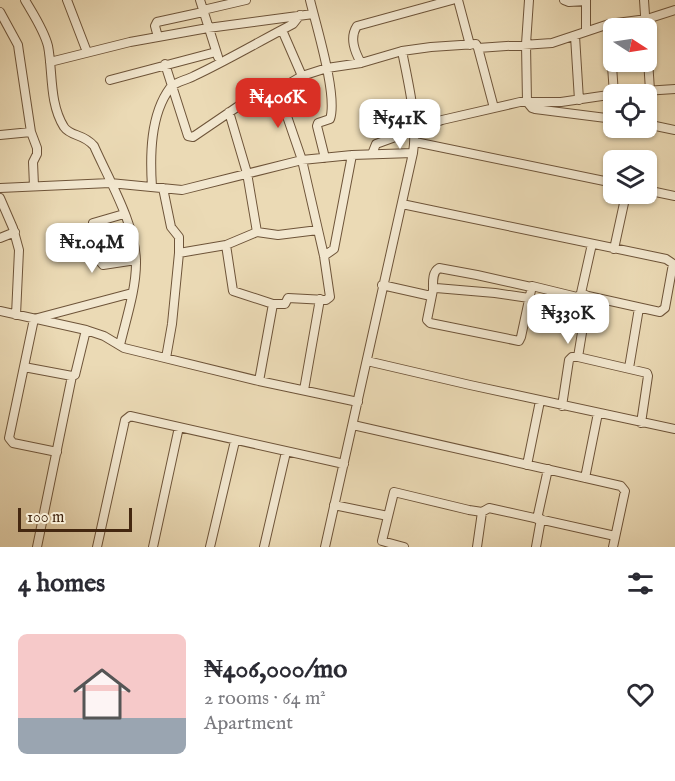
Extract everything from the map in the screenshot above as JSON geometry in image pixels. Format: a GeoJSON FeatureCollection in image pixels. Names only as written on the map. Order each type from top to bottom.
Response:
{"type":"FeatureCollection","features":[{"type":"Feature","properties":{"kind":"street"},"geometry":{"type":"LineString","coordinates":[[26,0],[47,43],[58,115],[68,132],[88,138],[94,146],[124,214],[134,243],[136,260],[132,293],[120,345]]}},
{"type":"Feature","properties":{"kind":"street"},"geometry":{"type":"LineString","coordinates":[[67,0],[87,52]]}},
{"type":"Feature","properties":{"kind":"street"},"geometry":{"type":"LineString","coordinates":[[200,0],[220,63]]}},
{"type":"Feature","properties":{"kind":"street"},"geometry":{"type":"LineString","coordinates":[[158,37],[155,26],[157,22],[246,0]]}},
{"type":"Feature","properties":{"kind":"street"},"geometry":{"type":"LineString","coordinates":[[310,0],[327,68],[332,116],[318,123],[317,126],[326,158]]}},
{"type":"Feature","properties":{"kind":"street"},"geometry":{"type":"LineString","coordinates":[[458,0],[494,108]]}},
{"type":"Feature","properties":{"kind":"street"},"geometry":{"type":"LineString","coordinates":[[529,0],[526,102],[535,109],[603,117]]}},
{"type":"Feature","properties":{"kind":"street"},"geometry":{"type":"LineString","coordinates":[[564,0],[586,1],[586,31]]}},
{"type":"Feature","properties":{"kind":"street"},"geometry":{"type":"LineString","coordinates":[[644,0],[647,18]]}},
{"type":"Feature","properties":{"kind":"street"},"geometry":{"type":"LineString","coordinates":[[361,63],[352,36],[357,26],[447,1]]}},
{"type":"Feature","properties":{"kind":"street"},"geometry":{"type":"LineString","coordinates":[[650,18],[675,10]]}},
{"type":"Feature","properties":{"kind":"street"},"geometry":{"type":"LineString","coordinates":[[0,12],[18,45],[31,132],[38,153],[33,162],[34,186]]}},
{"type":"Feature","properties":{"kind":"street"},"geometry":{"type":"LineString","coordinates":[[50,62],[158,37],[313,14]]}},
{"type":"Feature","properties":{"kind":"street"},"geometry":{"type":"LineString","coordinates":[[152,188],[151,154],[156,122],[160,105],[171,86],[189,79],[293,24],[300,15]]}},
{"type":"Feature","properties":{"kind":"street"},"geometry":{"type":"LineString","coordinates":[[165,64],[188,136],[193,137],[249,100],[278,90],[302,76],[327,68],[361,63],[402,51],[552,43],[603,26]]}},
{"type":"Feature","properties":{"kind":"street"},"geometry":{"type":"LineString","coordinates":[[282,30],[302,76]]}},
{"type":"Feature","properties":{"kind":"street"},"geometry":{"type":"LineString","coordinates":[[575,36],[579,100]]}},
{"type":"Feature","properties":{"kind":"street"},"geometry":{"type":"LineString","coordinates":[[325,547],[415,142],[402,51]]}},
{"type":"Feature","properties":{"kind":"street"},"geometry":{"type":"LineString","coordinates":[[110,80],[216,52]]}},
{"type":"Feature","properties":{"kind":"street"},"geometry":{"type":"LineString","coordinates":[[226,245],[232,291],[273,304],[285,304],[288,298],[326,300],[330,297],[324,256],[302,160],[278,90]]}},
{"type":"Feature","properties":{"kind":"street"},"geometry":{"type":"LineString","coordinates":[[657,90],[675,90]]}},
{"type":"Feature","properties":{"kind":"street"},"geometry":{"type":"LineString","coordinates":[[372,154],[376,144],[442,120],[526,102],[561,102],[603,96]]}},
{"type":"Feature","properties":{"kind":"street"},"geometry":{"type":"LineString","coordinates":[[229,112],[247,173],[257,232]]}},
{"type":"Feature","properties":{"kind":"street"},"geometry":{"type":"LineString","coordinates":[[657,126],[675,130]]}},
{"type":"Feature","properties":{"kind":"street"},"geometry":{"type":"LineString","coordinates":[[0,135],[31,132]]}},
{"type":"Feature","properties":{"kind":"street"},"geometry":{"type":"LineString","coordinates":[[415,142],[603,181]]}},
{"type":"Feature","properties":{"kind":"street"},"geometry":{"type":"LineString","coordinates":[[0,188],[111,183],[182,190],[302,160],[352,155],[413,153]]}},
{"type":"Feature","properties":{"kind":"street"},"geometry":{"type":"LineString","coordinates":[[324,256],[334,249],[352,155]]}},
{"type":"Feature","properties":{"kind":"street"},"geometry":{"type":"LineString","coordinates":[[163,189],[171,227],[178,237],[179,253],[166,358]]}},
{"type":"Feature","properties":{"kind":"street"},"geometry":{"type":"LineString","coordinates":[[657,192],[675,196]]}},
{"type":"Feature","properties":{"kind":"street"},"geometry":{"type":"LineString","coordinates":[[0,198],[15,232],[19,250],[16,315]]}},
{"type":"Feature","properties":{"kind":"street"},"geometry":{"type":"LineString","coordinates":[[402,204],[666,259],[674,264],[671,303],[660,312],[585,295],[577,297],[477,274],[439,268],[433,280],[428,322],[516,341],[521,337],[531,287]]}},
{"type":"Feature","properties":{"kind":"street"},"geometry":{"type":"LineString","coordinates":[[614,249],[624,204]]}},
{"type":"Feature","properties":{"kind":"street"},"geometry":{"type":"LineString","coordinates":[[124,214],[93,223],[99,260],[103,265],[136,260]]}},
{"type":"Feature","properties":{"kind":"street"},"geometry":{"type":"LineString","coordinates":[[179,253],[226,245],[257,232],[278,234],[318,230]]}},
{"type":"Feature","properties":{"kind":"street"},"geometry":{"type":"LineString","coordinates":[[0,238],[15,232]]}},
{"type":"Feature","properties":{"kind":"street"},"geometry":{"type":"LineString","coordinates":[[578,357],[592,244]]}},
{"type":"Feature","properties":{"kind":"street"},"geometry":{"type":"LineString","coordinates":[[382,285],[432,293]]}},
{"type":"Feature","properties":{"kind":"street"},"geometry":{"type":"LineString","coordinates":[[432,293],[436,288],[495,292],[529,298]]}},
{"type":"Feature","properties":{"kind":"street"},"geometry":{"type":"LineString","coordinates":[[34,319],[132,293]]}},
{"type":"Feature","properties":{"kind":"street"},"geometry":{"type":"LineString","coordinates":[[304,390],[320,300]]}},
{"type":"Feature","properties":{"kind":"street"},"geometry":{"type":"LineString","coordinates":[[259,381],[273,304]]}},
{"type":"Feature","properties":{"kind":"street"},"geometry":{"type":"LineString","coordinates":[[628,368],[639,308]]}},
{"type":"Feature","properties":{"kind":"street"},"geometry":{"type":"LineString","coordinates":[[0,311],[86,330],[120,345],[166,358],[358,402]]}},
{"type":"Feature","properties":{"kind":"street"},"geometry":{"type":"LineString","coordinates":[[34,319],[9,438],[13,443],[57,452]]}},
{"type":"Feature","properties":{"kind":"street"},"geometry":{"type":"LineString","coordinates":[[37,547],[72,376],[78,370],[86,330]]}},
{"type":"Feature","properties":{"kind":"street"},"geometry":{"type":"LineString","coordinates":[[562,406],[569,360],[572,357],[578,357],[644,372],[648,376],[641,423]]}},
{"type":"Feature","properties":{"kind":"street"},"geometry":{"type":"LineString","coordinates":[[367,361],[598,414],[675,429]]}},
{"type":"Feature","properties":{"kind":"street"},"geometry":{"type":"LineString","coordinates":[[24,367],[72,376]]}},
{"type":"Feature","properties":{"kind":"street"},"geometry":{"type":"LineString","coordinates":[[527,465],[540,401]]}},
{"type":"Feature","properties":{"kind":"street"},"geometry":{"type":"LineString","coordinates":[[585,478],[598,414]]}},
{"type":"Feature","properties":{"kind":"street"},"geometry":{"type":"LineString","coordinates":[[97,547],[125,420],[130,416],[344,464]]}},
{"type":"Feature","properties":{"kind":"street"},"geometry":{"type":"LineString","coordinates":[[353,425],[624,488],[613,547]]}},
{"type":"Feature","properties":{"kind":"street"},"geometry":{"type":"LineString","coordinates":[[153,547],[178,428]]}},
{"type":"Feature","properties":{"kind":"street"},"geometry":{"type":"LineString","coordinates":[[210,547],[235,441]]}},
{"type":"Feature","properties":{"kind":"street"},"geometry":{"type":"LineString","coordinates":[[264,547],[286,452]]}},
{"type":"Feature","properties":{"kind":"street"},"geometry":{"type":"LineString","coordinates":[[536,547],[548,469]]}},
{"type":"Feature","properties":{"kind":"street"},"geometry":{"type":"LineString","coordinates":[[404,547],[382,541],[394,492],[482,512],[489,508],[615,536]]}},
{"type":"Feature","properties":{"kind":"street"},"geometry":{"type":"LineString","coordinates":[[334,505],[388,516]]}},
{"type":"Feature","properties":{"kind":"street"},"geometry":{"type":"LineString","coordinates":[[477,547],[482,512]]}}]}
